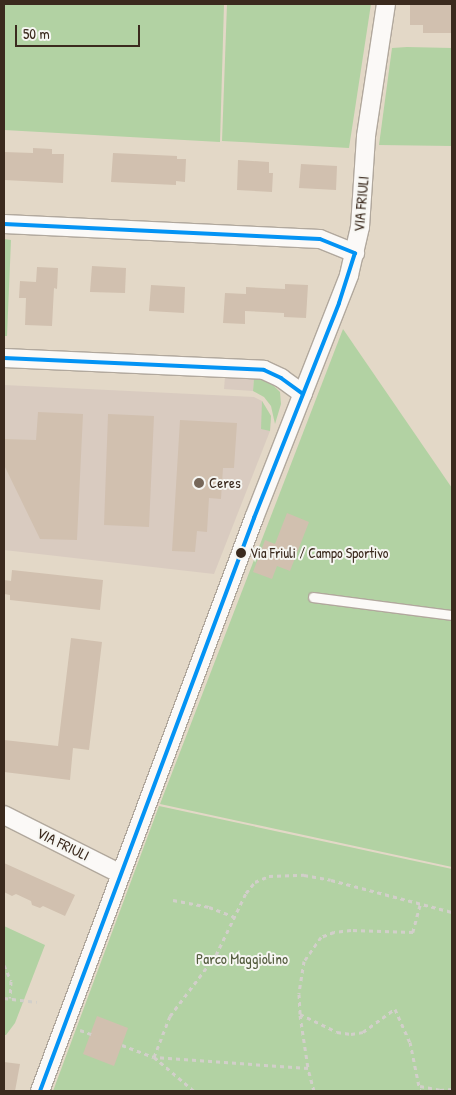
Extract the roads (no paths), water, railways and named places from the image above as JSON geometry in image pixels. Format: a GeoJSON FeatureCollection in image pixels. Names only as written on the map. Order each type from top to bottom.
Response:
{"type":"FeatureCollection","features":[{"type":"Feature","properties":{"kind":"street","name":"VIA FRIULI"},"geometry":{"type":"LineString","coordinates":[[40,1091],[339,303],[355,253],[360,227],[366,136],[386,4]]}},
{"type":"Feature","properties":{"kind":"street"},"geometry":{"type":"LineString","coordinates":[[4,224],[320,239],[355,253]]}},
{"type":"Feature","properties":{"kind":"street"},"geometry":{"type":"LineString","coordinates":[[4,358],[264,370],[281,378],[303,394]]}},
{"type":"Feature","properties":{"kind":"street","name":"VIA FRIULI"},"geometry":{"type":"LineString","coordinates":[[4,815],[121,874]]}},
{"type":"Feature","properties":{"kind":"lane"},"geometry":{"type":"LineString","coordinates":[[313,597],[452,615]]}},
{"type":"Feature","properties":{"kind":"place","name":"Ceres"},"geometry":{"type":"Point","coordinates":[199,483]}},
{"type":"Feature","properties":{"kind":"place","name":"Via Friuli / Campo Sportivo"},"geometry":{"type":"Point","coordinates":[241,553]}},
{"type":"Feature","properties":{"kind":"park label","name":"Parco Maggiolino"},"geometry":{"type":"Point","coordinates":[242,959]}}]}
